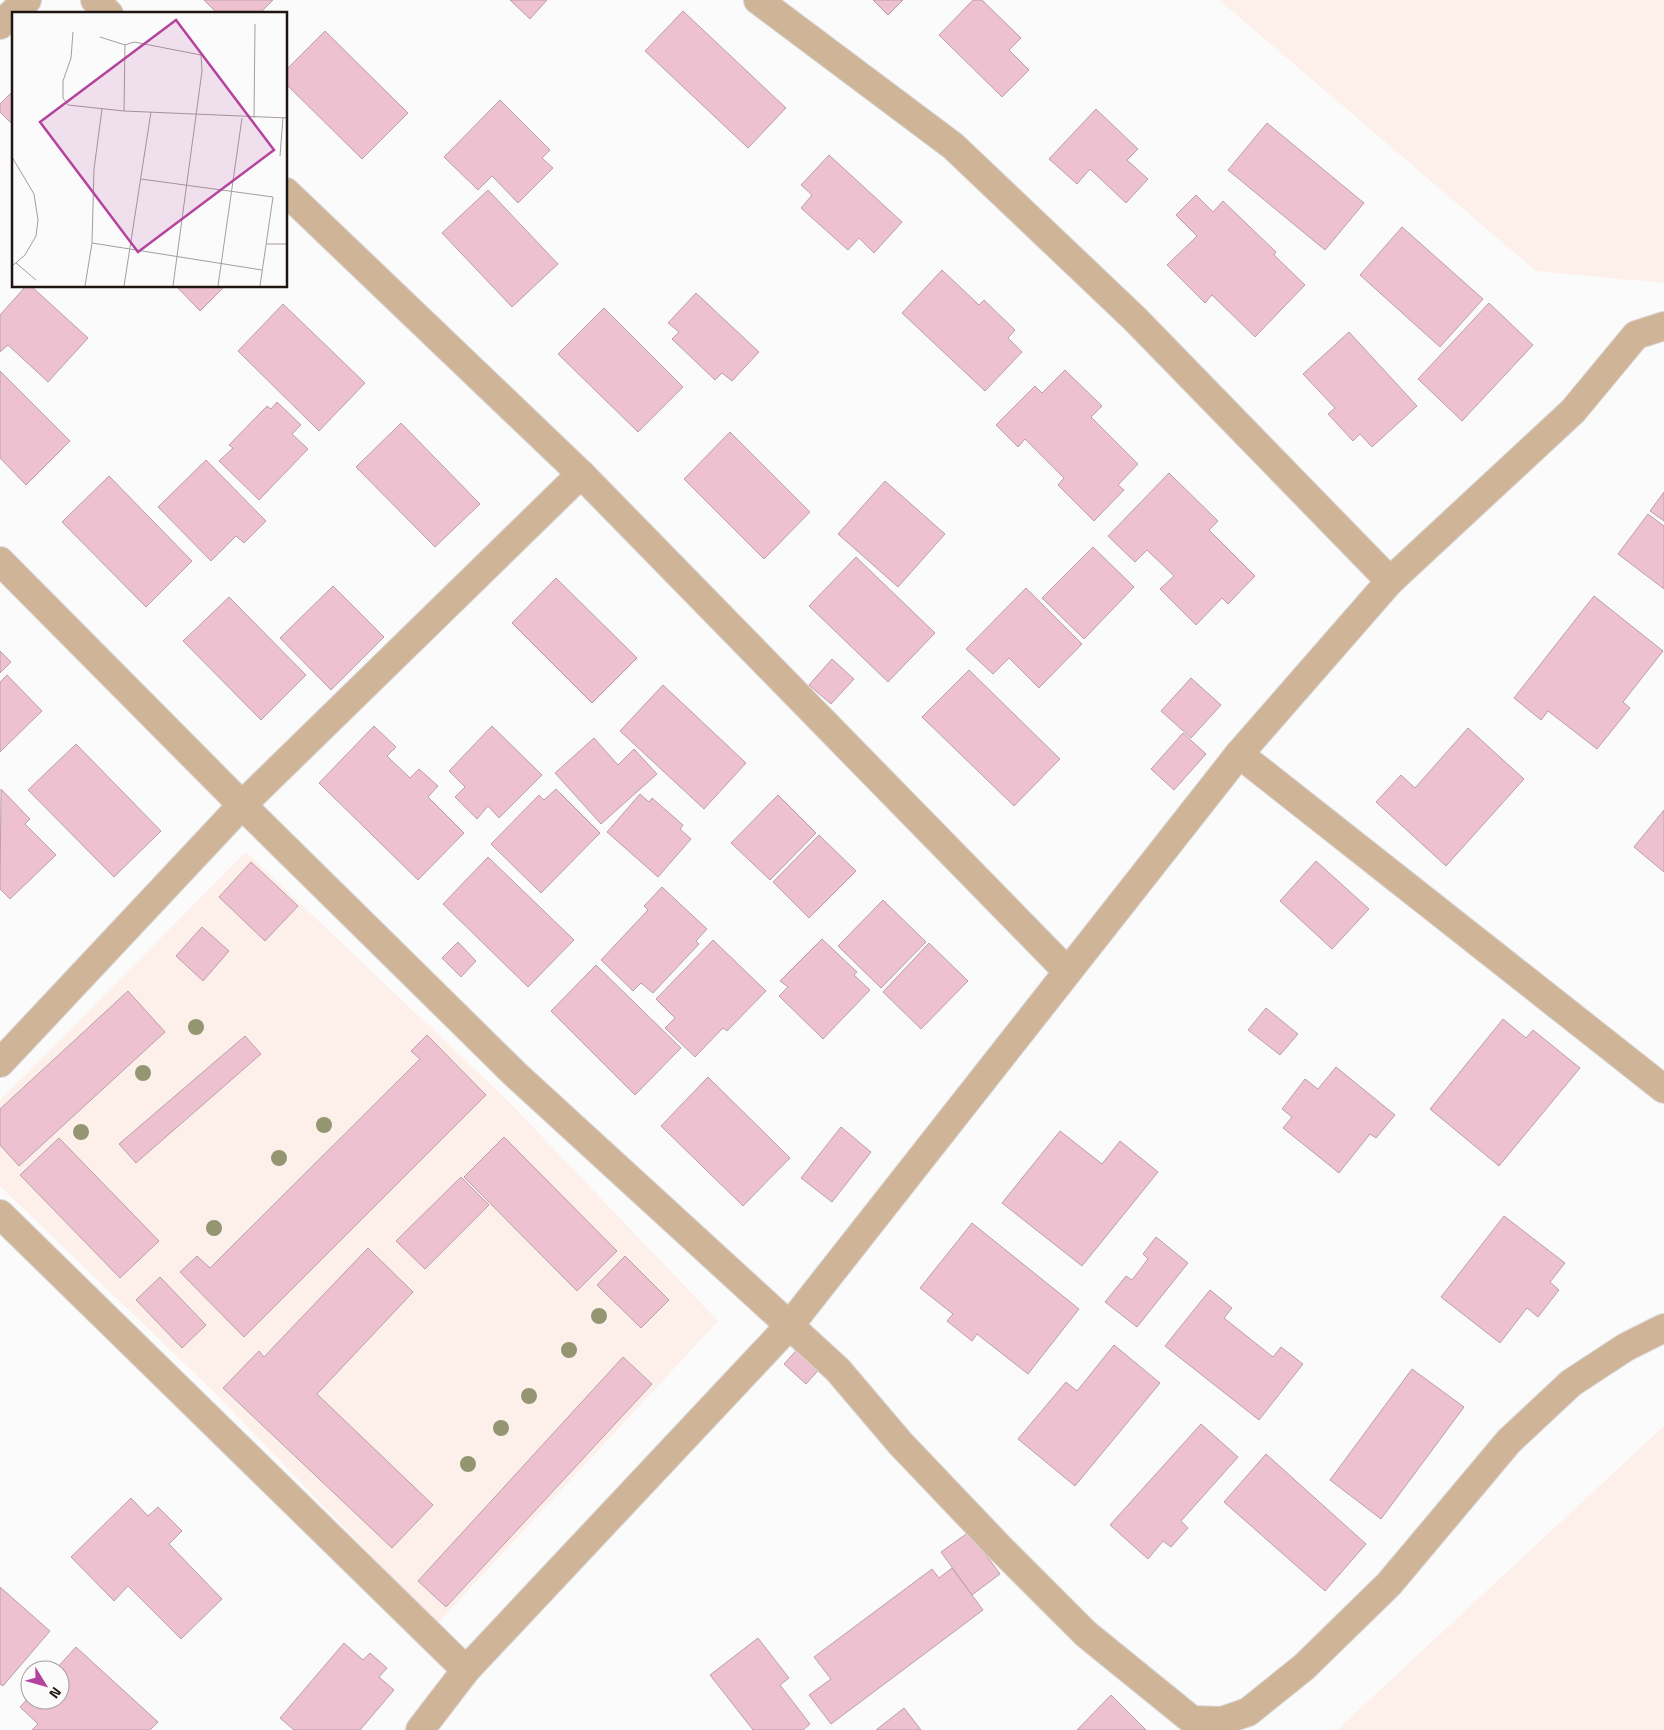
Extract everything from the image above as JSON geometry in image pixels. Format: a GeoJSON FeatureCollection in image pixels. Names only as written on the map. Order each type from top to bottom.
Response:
{"type":"FeatureCollection","features":[{"type":"Feature","properties":{"kind":"street"},"geometry":{"type":"LineString","coordinates":[[15,12],[27,0]]}},
{"type":"Feature","properties":{"kind":"street"},"geometry":{"type":"LineString","coordinates":[[95,0],[107,12]]}},
{"type":"Feature","properties":{"kind":"street"},"geometry":{"type":"LineString","coordinates":[[758,0],[953,146],[1134,319],[1390,582]]}},
{"type":"Feature","properties":{"kind":"street"},"geometry":{"type":"LineString","coordinates":[[0,26],[12,14]]}},
{"type":"Feature","properties":{"kind":"street"},"geometry":{"type":"LineString","coordinates":[[288,194],[581,474],[1067,971]]}},
{"type":"Feature","properties":{"kind":"street"},"geometry":{"type":"LineString","coordinates":[[420,1730],[466,1670],[790,1325],[1239,754],[1390,582],[1573,410],[1636,335],[1664,326]]}},
{"type":"Feature","properties":{"kind":"street"},"geometry":{"type":"LineString","coordinates":[[0,1063],[242,806],[581,474]]}},
{"type":"Feature","properties":{"kind":"street"},"geometry":{"type":"LineString","coordinates":[[0,561],[242,806],[508,1067],[838,1370],[900,1443],[1000,1548],[1086,1634],[1192,1720],[1222,1722],[1248,1712],[1304,1667],[1389,1584],[1509,1441],[1572,1383],[1626,1347],[1664,1328]]}},
{"type":"Feature","properties":{"kind":"street"},"geometry":{"type":"LineString","coordinates":[[1239,754],[1664,1089]]}},
{"type":"Feature","properties":{"kind":"street"},"geometry":{"type":"LineString","coordinates":[[0,1214],[466,1670]]}},
{"type":"Feature","properties":{"kind":"shaded area"},"geometry":{"type":"Polygon","coordinates":[[[1219,0],[1664,0],[1664,283],[1536,271],[1219,0]]]}},
{"type":"Feature","properties":{"kind":"shaded area"},"geometry":{"type":"Polygon","coordinates":[[[246,852],[509,1102],[718,1321],[437,1624],[213,1391],[0,1186],[0,1100],[246,852]]]}},
{"type":"Feature","properties":{"kind":"shaded area"},"geometry":{"type":"Polygon","coordinates":[[[1664,1426],[1664,1730],[1337,1730],[1664,1426]]]}},
{"type":"Feature","properties":{"kind":"building"},"geometry":{"type":"Polygon","coordinates":[[[204,0],[273,0],[261,12],[216,12],[204,0]]]}},
{"type":"Feature","properties":{"kind":"building"},"geometry":{"type":"Polygon","coordinates":[[[510,0],[547,0],[530,19],[510,0]]]}},
{"type":"Feature","properties":{"kind":"building"},"geometry":{"type":"Polygon","coordinates":[[[873,0],[903,0],[888,15],[873,0]]]}},
{"type":"Feature","properties":{"kind":"building"},"geometry":{"type":"Polygon","coordinates":[[[973,0],[982,0],[1021,38],[1009,50],[1029,70],[1002,97],[939,35],[973,0]]]}},
{"type":"Feature","properties":{"kind":"building"},"geometry":{"type":"Polygon","coordinates":[[[683,11],[786,108],[748,148],[645,51],[683,11]]]}},
{"type":"Feature","properties":{"kind":"building"},"geometry":{"type":"Polygon","coordinates":[[[325,31],[408,113],[362,159],[288,86],[288,68],[325,31]]]}},
{"type":"Feature","properties":{"kind":"building"},"geometry":{"type":"Polygon","coordinates":[[[12,92],[12,124],[0,112],[0,104],[12,92]]]}},
{"type":"Feature","properties":{"kind":"building"},"geometry":{"type":"Polygon","coordinates":[[[500,100],[550,150],[542,158],[553,168],[518,203],[492,176],[478,190],[444,157],[500,100]]]}},
{"type":"Feature","properties":{"kind":"building"},"geometry":{"type":"Polygon","coordinates":[[[1096,109],[1138,149],[1127,160],[1148,179],[1126,203],[1090,169],[1077,184],[1049,159],[1096,109]]]}},
{"type":"Feature","properties":{"kind":"building"},"geometry":{"type":"Polygon","coordinates":[[[1267,123],[1364,203],[1325,250],[1228,170],[1267,123]]]}},
{"type":"Feature","properties":{"kind":"building"},"geometry":{"type":"Polygon","coordinates":[[[829,155],[902,222],[874,253],[859,238],[848,250],[801,208],[812,195],[801,185],[829,155]]]}},
{"type":"Feature","properties":{"kind":"building"},"geometry":{"type":"Polygon","coordinates":[[[488,190],[558,264],[512,307],[442,233],[488,190]]]}},
{"type":"Feature","properties":{"kind":"building"},"geometry":{"type":"Polygon","coordinates":[[[1196,195],[1213,212],[1223,201],[1276,252],[1274,255],[1305,285],[1255,337],[1212,295],[1205,303],[1167,265],[1197,236],[1176,215],[1196,195]]]}},
{"type":"Feature","properties":{"kind":"building"},"geometry":{"type":"Polygon","coordinates":[[[1402,227],[1483,299],[1440,347],[1360,275],[1402,227]]]}},
{"type":"Feature","properties":{"kind":"building"},"geometry":{"type":"Polygon","coordinates":[[[942,270],[979,305],[984,300],[1015,330],[1008,338],[1022,352],[985,391],[902,313],[942,270]]]}},
{"type":"Feature","properties":{"kind":"building"},"geometry":{"type":"Polygon","coordinates":[[[24,288],[33,288],[88,338],[48,382],[8,345],[0,352],[0,315],[24,288]]]}},
{"type":"Feature","properties":{"kind":"building"},"geometry":{"type":"Polygon","coordinates":[[[178,288],[223,288],[200,311],[178,288]]]}},
{"type":"Feature","properties":{"kind":"building"},"geometry":{"type":"Polygon","coordinates":[[[696,293],[759,352],[732,381],[722,373],[715,380],[672,339],[679,332],[668,323],[696,293]]]}},
{"type":"Feature","properties":{"kind":"building"},"geometry":{"type":"Polygon","coordinates":[[[1489,303],[1533,345],[1462,421],[1418,379],[1489,303]]]}},
{"type":"Feature","properties":{"kind":"building"},"geometry":{"type":"Polygon","coordinates":[[[283,304],[365,383],[319,431],[238,351],[283,304]]]}},
{"type":"Feature","properties":{"kind":"building"},"geometry":{"type":"Polygon","coordinates":[[[604,308],[683,387],[638,432],[558,354],[604,308]]]}},
{"type":"Feature","properties":{"kind":"building"},"geometry":{"type":"Polygon","coordinates":[[[1349,332],[1417,406],[1372,447],[1360,434],[1353,441],[1328,414],[1335,408],[1303,374],[1349,332]]]}},
{"type":"Feature","properties":{"kind":"building"},"geometry":{"type":"Polygon","coordinates":[[[1065,370],[1102,406],[1091,417],[1138,464],[1118,485],[1124,490],[1094,521],[1058,485],[1064,478],[1025,439],[1018,447],[996,425],[1035,386],[1042,393],[1065,370]]]}},
{"type":"Feature","properties":{"kind":"building"},"geometry":{"type":"Polygon","coordinates":[[[0,371],[70,441],[26,485],[0,458],[0,371]]]}},
{"type":"Feature","properties":{"kind":"building"},"geometry":{"type":"Polygon","coordinates":[[[277,402],[301,425],[292,434],[308,449],[259,500],[219,461],[233,448],[229,445],[267,406],[271,409],[277,402]]]}},
{"type":"Feature","properties":{"kind":"building"},"geometry":{"type":"Polygon","coordinates":[[[401,423],[480,504],[435,547],[356,467],[401,423]]]}},
{"type":"Feature","properties":{"kind":"building"},"geometry":{"type":"Polygon","coordinates":[[[730,432],[810,512],[764,559],[684,479],[730,432]]]}},
{"type":"Feature","properties":{"kind":"building"},"geometry":{"type":"Polygon","coordinates":[[[206,460],[266,521],[244,543],[236,536],[211,561],[158,507],[206,460]]]}},
{"type":"Feature","properties":{"kind":"building"},"geometry":{"type":"Polygon","coordinates":[[[1169,473],[1218,521],[1209,530],[1255,576],[1228,604],[1222,598],[1196,625],[1160,589],[1174,576],[1147,550],[1135,562],[1108,536],[1169,473]]]}},
{"type":"Feature","properties":{"kind":"building"},"geometry":{"type":"Polygon","coordinates":[[[109,476],[192,561],[146,607],[62,522],[109,476]]]}},
{"type":"Feature","properties":{"kind":"building"},"geometry":{"type":"Polygon","coordinates":[[[885,481],[945,534],[898,587],[838,534],[885,481]]]}},
{"type":"Feature","properties":{"kind":"building"},"geometry":{"type":"Polygon","coordinates":[[[1664,492],[1664,521],[1650,511],[1664,492]]]}},
{"type":"Feature","properties":{"kind":"building"},"geometry":{"type":"Polygon","coordinates":[[[1648,514],[1664,526],[1664,589],[1618,554],[1648,514]]]}},
{"type":"Feature","properties":{"kind":"building"},"geometry":{"type":"Polygon","coordinates":[[[1093,547],[1134,587],[1084,639],[1042,598],[1093,547]]]}},
{"type":"Feature","properties":{"kind":"building"},"geometry":{"type":"Polygon","coordinates":[[[856,557],[935,633],[888,682],[809,606],[856,557]]]}},
{"type":"Feature","properties":{"kind":"building"},"geometry":{"type":"Polygon","coordinates":[[[556,578],[637,658],[592,703],[512,623],[556,578]]]}},
{"type":"Feature","properties":{"kind":"building"},"geometry":{"type":"Polygon","coordinates":[[[333,586],[384,637],[331,690],[280,638],[333,586]]]}},
{"type":"Feature","properties":{"kind":"building"},"geometry":{"type":"Polygon","coordinates":[[[1026,588],[1082,644],[1039,688],[1009,658],[993,674],[966,649],[1026,588]]]}},
{"type":"Feature","properties":{"kind":"building"},"geometry":{"type":"Polygon","coordinates":[[[1594,596],[1663,651],[1623,702],[1630,708],[1597,749],[1548,711],[1541,720],[1514,698],[1594,596]]]}},
{"type":"Feature","properties":{"kind":"building"},"geometry":{"type":"Polygon","coordinates":[[[229,597],[306,675],[261,720],[183,641],[229,597]]]}},
{"type":"Feature","properties":{"kind":"building"},"geometry":{"type":"Polygon","coordinates":[[[0,651],[11,662],[0,673],[0,651]]]}},
{"type":"Feature","properties":{"kind":"building"},"geometry":{"type":"Polygon","coordinates":[[[832,659],[854,679],[831,704],[809,685],[832,659]]]}},
{"type":"Feature","properties":{"kind":"building"},"geometry":{"type":"Polygon","coordinates":[[[969,670],[1060,759],[1014,806],[922,717],[969,670]]]}},
{"type":"Feature","properties":{"kind":"building"},"geometry":{"type":"Polygon","coordinates":[[[7,675],[42,711],[0,752],[0,682],[7,675]]]}},
{"type":"Feature","properties":{"kind":"building"},"geometry":{"type":"Polygon","coordinates":[[[1191,678],[1221,705],[1191,738],[1161,711],[1191,678]]]}},
{"type":"Feature","properties":{"kind":"building"},"geometry":{"type":"Polygon","coordinates":[[[663,685],[746,763],[704,809],[620,731],[663,685]]]}},
{"type":"Feature","properties":{"kind":"building"},"geometry":{"type":"Polygon","coordinates":[[[374,726],[396,747],[387,756],[410,778],[419,769],[438,786],[428,797],[464,833],[418,880],[319,783],[374,726]]]}},
{"type":"Feature","properties":{"kind":"building"},"geometry":{"type":"Polygon","coordinates":[[[492,726],[542,775],[499,818],[488,806],[477,819],[455,797],[465,787],[449,771],[492,726]]]}},
{"type":"Feature","properties":{"kind":"building"},"geometry":{"type":"Polygon","coordinates":[[[1468,728],[1524,779],[1446,866],[1376,802],[1401,775],[1415,788],[1468,728]]]}},
{"type":"Feature","properties":{"kind":"building"},"geometry":{"type":"Polygon","coordinates":[[[1183,733],[1206,754],[1174,790],[1151,769],[1183,733]]]}},
{"type":"Feature","properties":{"kind":"building"},"geometry":{"type":"Polygon","coordinates":[[[594,738],[618,765],[634,749],[657,774],[601,824],[555,773],[594,738]]]}},
{"type":"Feature","properties":{"kind":"building"},"geometry":{"type":"Polygon","coordinates":[[[76,744],[161,831],[114,877],[28,790],[76,744]]]}},
{"type":"Feature","properties":{"kind":"building"},"geometry":{"type":"Polygon","coordinates":[[[1,789],[30,819],[25,824],[56,855],[10,899],[0,889],[1,789]]]}},
{"type":"Feature","properties":{"kind":"building"},"geometry":{"type":"Polygon","coordinates":[[[556,789],[600,833],[541,893],[491,844],[539,795],[544,800],[556,789]]]}},
{"type":"Feature","properties":{"kind":"building"},"geometry":{"type":"Polygon","coordinates":[[[640,794],[649,802],[652,798],[683,825],[680,829],[691,839],[658,877],[607,832],[640,794]]]}},
{"type":"Feature","properties":{"kind":"building"},"geometry":{"type":"Polygon","coordinates":[[[778,795],[816,833],[770,880],[731,843],[778,795]]]}},
{"type":"Feature","properties":{"kind":"building"},"geometry":{"type":"Polygon","coordinates":[[[1664,810],[1664,872],[1634,847],[1664,810]]]}},
{"type":"Feature","properties":{"kind":"building"},"geometry":{"type":"Polygon","coordinates":[[[819,835],[856,871],[809,918],[773,882],[819,835]]]}},
{"type":"Feature","properties":{"kind":"building"},"geometry":{"type":"Polygon","coordinates":[[[488,857],[574,940],[528,987],[443,904],[488,857]]]}},
{"type":"Feature","properties":{"kind":"building"},"geometry":{"type":"Polygon","coordinates":[[[1316,861],[1369,909],[1332,949],[1280,901],[1316,861]]]}},
{"type":"Feature","properties":{"kind":"building"},"geometry":{"type":"Polygon","coordinates":[[[251,862],[298,906],[265,941],[219,897],[251,862]]]}},
{"type":"Feature","properties":{"kind":"building"},"geometry":{"type":"Polygon","coordinates":[[[662,887],[707,929],[696,941],[699,944],[653,993],[641,983],[633,991],[601,960],[648,910],[644,906],[662,887]]]}},
{"type":"Feature","properties":{"kind":"building"},"geometry":{"type":"Polygon","coordinates":[[[883,900],[926,942],[881,988],[838,946],[883,900]]]}},
{"type":"Feature","properties":{"kind":"building"},"geometry":{"type":"Polygon","coordinates":[[[202,927],[229,951],[203,981],[176,956],[202,927]]]}},
{"type":"Feature","properties":{"kind":"building"},"geometry":{"type":"Polygon","coordinates":[[[822,939],[857,972],[854,975],[870,990],[823,1039],[779,996],[788,987],[780,981],[822,939]]]}},
{"type":"Feature","properties":{"kind":"building"},"geometry":{"type":"Polygon","coordinates":[[[713,940],[766,991],[727,1031],[723,1028],[695,1057],[665,1028],[675,1018],[656,999],[713,940]]]}},
{"type":"Feature","properties":{"kind":"building"},"geometry":{"type":"Polygon","coordinates":[[[458,942],[476,961],[461,977],[442,958],[458,942]]]}},
{"type":"Feature","properties":{"kind":"building"},"geometry":{"type":"Polygon","coordinates":[[[929,943],[968,981],[921,1029],[883,992],[929,943]]]}},
{"type":"Feature","properties":{"kind":"building"},"geometry":{"type":"Polygon","coordinates":[[[596,965],[681,1048],[635,1095],[551,1011],[596,965]]]}},
{"type":"Feature","properties":{"kind":"building"},"geometry":{"type":"Polygon","coordinates":[[[128,991],[165,1032],[19,1166],[0,1145],[0,1109],[128,991]]]}},
{"type":"Feature","properties":{"kind":"building"},"geometry":{"type":"Polygon","coordinates":[[[1266,1008],[1298,1034],[1280,1055],[1248,1030],[1266,1008]]]}},
{"type":"Feature","properties":{"kind":"building"},"geometry":{"type":"Polygon","coordinates":[[[1503,1019],[1526,1038],[1533,1030],[1580,1068],[1499,1166],[1430,1109],[1503,1019]]]}},
{"type":"Feature","properties":{"kind":"building"},"geometry":{"type":"Polygon","coordinates":[[[427,1035],[486,1095],[244,1337],[180,1272],[197,1256],[210,1268],[420,1059],[411,1051],[427,1035]]]}},
{"type":"Feature","properties":{"kind":"building"},"geometry":{"type":"Polygon","coordinates":[[[245,1036],[261,1054],[136,1163],[119,1144],[245,1036]]]}},
{"type":"Feature","properties":{"kind":"building"},"geometry":{"type":"Polygon","coordinates":[[[1336,1067],[1395,1115],[1376,1138],[1370,1134],[1339,1173],[1283,1128],[1292,1117],[1282,1109],[1305,1079],[1318,1089],[1336,1067]]]}},
{"type":"Feature","properties":{"kind":"building"},"geometry":{"type":"Polygon","coordinates":[[[708,1077],[790,1158],[743,1206],[661,1126],[708,1077]]]}},
{"type":"Feature","properties":{"kind":"building"},"geometry":{"type":"Polygon","coordinates":[[[841,1127],[871,1152],[832,1202],[801,1178],[841,1127]]]}},
{"type":"Feature","properties":{"kind":"building"},"geometry":{"type":"Polygon","coordinates":[[[1060,1131],[1102,1164],[1120,1141],[1158,1172],[1082,1266],[1002,1203],[1060,1131]]]}},
{"type":"Feature","properties":{"kind":"building"},"geometry":{"type":"Polygon","coordinates":[[[504,1137],[617,1251],[577,1291],[464,1177],[504,1137]]]}},
{"type":"Feature","properties":{"kind":"building"},"geometry":{"type":"Polygon","coordinates":[[[59,1138],[159,1241],[120,1278],[20,1175],[59,1138]]]}},
{"type":"Feature","properties":{"kind":"building"},"geometry":{"type":"Polygon","coordinates":[[[461,1177],[489,1205],[425,1269],[396,1241],[461,1177]]]}},
{"type":"Feature","properties":{"kind":"building"},"geometry":{"type":"Polygon","coordinates":[[[1504,1216],[1565,1263],[1550,1282],[1559,1290],[1538,1317],[1527,1308],[1500,1343],[1441,1297],[1504,1216]]]}},
{"type":"Feature","properties":{"kind":"building"},"geometry":{"type":"Polygon","coordinates":[[[972,1223],[1079,1309],[1028,1374],[977,1334],[972,1341],[947,1321],[953,1314],[920,1288],[972,1223]]]}},
{"type":"Feature","properties":{"kind":"building"},"geometry":{"type":"Polygon","coordinates":[[[1156,1237],[1188,1263],[1137,1327],[1105,1302],[1126,1276],[1132,1280],[1148,1259],[1143,1254],[1156,1237]]]}},
{"type":"Feature","properties":{"kind":"building"},"geometry":{"type":"Polygon","coordinates":[[[368,1248],[413,1292],[317,1394],[433,1505],[392,1548],[223,1388],[259,1351],[264,1357],[368,1248]]]}},
{"type":"Feature","properties":{"kind":"building"},"geometry":{"type":"Polygon","coordinates":[[[625,1256],[669,1300],[641,1328],[597,1285],[625,1256]]]}},
{"type":"Feature","properties":{"kind":"building"},"geometry":{"type":"Polygon","coordinates":[[[160,1277],[206,1325],[182,1348],[136,1300],[160,1277]]]}},
{"type":"Feature","properties":{"kind":"building"},"geometry":{"type":"Polygon","coordinates":[[[1210,1290],[1232,1308],[1224,1318],[1273,1357],[1281,1347],[1303,1364],[1259,1420],[1165,1346],[1210,1290]]]}},
{"type":"Feature","properties":{"kind":"building"},"geometry":{"type":"Polygon","coordinates":[[[802,1344],[824,1364],[806,1384],[784,1364],[802,1344]]]}},
{"type":"Feature","properties":{"kind":"building"},"geometry":{"type":"Polygon","coordinates":[[[1114,1345],[1160,1383],[1075,1486],[1018,1439],[1066,1382],[1077,1391],[1114,1345]]]}},
{"type":"Feature","properties":{"kind":"building"},"geometry":{"type":"Polygon","coordinates":[[[623,1357],[652,1384],[446,1607],[418,1581],[623,1357]]]}},
{"type":"Feature","properties":{"kind":"building"},"geometry":{"type":"Polygon","coordinates":[[[1412,1369],[1464,1407],[1381,1519],[1330,1480],[1412,1369]]]}},
{"type":"Feature","properties":{"kind":"building"},"geometry":{"type":"Polygon","coordinates":[[[1201,1424],[1238,1457],[1181,1521],[1188,1528],[1171,1547],[1163,1541],[1148,1559],[1110,1525],[1201,1424]]]}},
{"type":"Feature","properties":{"kind":"building"},"geometry":{"type":"Polygon","coordinates":[[[1266,1454],[1366,1544],[1325,1591],[1224,1502],[1266,1454]]]}},
{"type":"Feature","properties":{"kind":"building"},"geometry":{"type":"Polygon","coordinates":[[[131,1498],[148,1516],[158,1507],[182,1531],[169,1544],[222,1599],[181,1639],[128,1586],[114,1601],[71,1557],[131,1498]]]}},
{"type":"Feature","properties":{"kind":"building"},"geometry":{"type":"Polygon","coordinates":[[[969,1532],[1000,1574],[972,1595],[941,1552],[969,1532]]]}},
{"type":"Feature","properties":{"kind":"building"},"geometry":{"type":"Polygon","coordinates":[[[952,1568],[983,1610],[831,1724],[809,1695],[831,1679],[814,1657],[932,1569],[939,1578],[952,1568]]]}},
{"type":"Feature","properties":{"kind":"building"},"geometry":{"type":"Polygon","coordinates":[[[0,1587],[50,1631],[25,1660],[20,1660],[20,1666],[3,1686],[0,1684],[0,1587]]]}},
{"type":"Feature","properties":{"kind":"building"},"geometry":{"type":"Polygon","coordinates":[[[758,1638],[789,1678],[780,1685],[810,1724],[803,1730],[753,1730],[710,1675],[758,1638]]]}},
{"type":"Feature","properties":{"kind":"building"},"geometry":{"type":"Polygon","coordinates":[[[344,1643],[363,1660],[370,1653],[387,1668],[379,1677],[394,1690],[360,1730],[294,1730],[280,1718],[344,1643]]]}},
{"type":"Feature","properties":{"kind":"building"},"geometry":{"type":"Polygon","coordinates":[[[76,1647],[158,1722],[150,1730],[32,1730],[38,1724],[23,1710],[70,1710],[70,1660],[64,1660],[76,1647]]]}},
{"type":"Feature","properties":{"kind":"building"},"geometry":{"type":"Polygon","coordinates":[[[1111,1695],[1146,1730],[1077,1730],[1111,1695]]]}},
{"type":"Feature","properties":{"kind":"building"},"geometry":{"type":"Polygon","coordinates":[[[904,1708],[921,1730],[876,1730],[904,1708]]]}}]}
